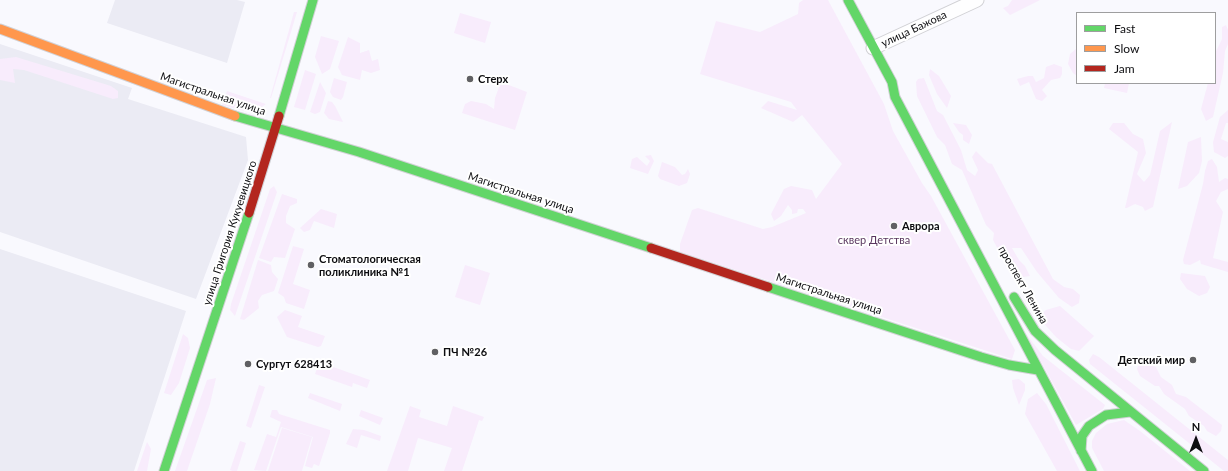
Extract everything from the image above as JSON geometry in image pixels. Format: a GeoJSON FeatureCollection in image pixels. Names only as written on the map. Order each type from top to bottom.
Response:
{"type":"FeatureCollection","features":[{"type":"Feature","properties":{"kind":"main road","name":"улица Григория Кукуевицкого"},"geometry":{"type":"LineString","coordinates":[[164,471],[214,322],[276,127],[313,0]]}},
{"type":"Feature","properties":{"kind":"main road"},"geometry":{"type":"LineString","coordinates":[[848,0],[892,82],[903,93],[936,155]]}},
{"type":"Feature","properties":{"kind":"main road","name":"Магистральная улица"},"geometry":{"type":"LineString","coordinates":[[0,29],[248,120],[359,152],[981,357],[1009,365],[1038,370]]}},
{"type":"Feature","properties":{"kind":"main road"},"geometry":{"type":"LineString","coordinates":[[892,82],[895,97],[1092,471]]}},
{"type":"Feature","properties":{"kind":"main road","name":"проспект Ленина"},"geometry":{"type":"LineString","coordinates":[[1011,291],[1026,319],[1046,342],[1070,364],[1204,471]]}},
{"type":"Feature","properties":{"kind":"main road"},"geometry":{"type":"LineString","coordinates":[[1081,451],[1082,436],[1089,426],[1106,415],[1130,412]]}},
{"type":"Feature","properties":{"kind":"street","name":"улица Бажова"},"geometry":{"type":"LineString","coordinates":[[873,48],[977,0]]}},
{"type":"Feature","properties":{"kind":"shaded area"},"geometry":{"type":"Polygon","coordinates":[[[115,0],[237,0],[245,2],[227,63],[107,23],[115,0]]]}},
{"type":"Feature","properties":{"kind":"shaded area"},"geometry":{"type":"Polygon","coordinates":[[[0,44],[132,88],[128,99],[246,137],[248,160],[196,299],[0,232],[0,44]]]}},
{"type":"Feature","properties":{"kind":"shaded area"},"geometry":{"type":"Polygon","coordinates":[[[0,249],[186,311],[134,471],[0,471],[0,249]]]}},
{"type":"Feature","properties":{"kind":"green space","name":"сквер Детства"},"geometry":{"type":"Polygon","coordinates":[[[803,0],[828,0],[884,104],[893,131],[922,183],[931,196],[1015,350],[1012,359],[680,252],[680,244],[692,210],[698,208],[763,229],[772,227],[806,213],[803,209],[798,209],[797,213],[792,214],[792,210],[788,205],[781,216],[774,221],[771,214],[784,189],[791,186],[812,190],[816,199],[842,164],[802,115],[793,122],[761,108],[768,101],[797,110],[791,102],[700,74],[716,21],[760,32],[798,14],[799,3],[803,0]]]}},
{"type":"Feature","properties":{"kind":"green space"},"geometry":{"type":"Polygon","coordinates":[[[1012,0],[1040,0],[1010,15],[1003,8],[1008,6],[1012,0]]]}},
{"type":"Feature","properties":{"kind":"green space"},"geometry":{"type":"Polygon","coordinates":[[[294,12],[297,12],[270,98],[294,12]]]}},
{"type":"Feature","properties":{"kind":"green space"},"geometry":{"type":"Polygon","coordinates":[[[460,13],[491,22],[485,43],[454,33],[460,13]]]}},
{"type":"Feature","properties":{"kind":"green space"},"geometry":{"type":"Polygon","coordinates":[[[1226,25],[1228,30],[1228,44],[1225,51],[1223,73],[1213,117],[1206,121],[1201,109],[1208,84],[1216,84],[1216,51],[1222,39],[1222,27],[1226,25]]]}},
{"type":"Feature","properties":{"kind":"green space"},"geometry":{"type":"Polygon","coordinates":[[[321,36],[339,41],[330,69],[322,74],[315,57],[321,36]]]}},
{"type":"Feature","properties":{"kind":"green space"},"geometry":{"type":"Polygon","coordinates":[[[348,37],[360,43],[360,53],[369,50],[372,61],[378,59],[380,70],[371,73],[362,70],[360,80],[342,75],[338,67],[348,37]]]}},
{"type":"Feature","properties":{"kind":"green space"},"geometry":{"type":"Polygon","coordinates":[[[1076,49],[1076,75],[1068,64],[1070,54],[1076,49]]]}},
{"type":"Feature","properties":{"kind":"green space"},"geometry":{"type":"Polygon","coordinates":[[[16,57],[111,86],[118,91],[118,98],[113,99],[24,70],[13,69],[15,83],[0,80],[0,59],[16,57]]]}},
{"type":"Feature","properties":{"kind":"green space"},"geometry":{"type":"Polygon","coordinates":[[[1054,64],[1062,67],[1062,74],[1060,78],[1051,80],[1042,90],[1047,96],[1042,101],[1036,99],[1029,82],[1020,86],[1017,79],[1033,76],[1036,82],[1044,78],[1046,67],[1054,64]]]}},
{"type":"Feature","properties":{"kind":"green space"},"geometry":{"type":"Polygon","coordinates":[[[930,69],[939,76],[951,96],[947,108],[937,94],[929,75],[930,69]]]}},
{"type":"Feature","properties":{"kind":"green space"},"geometry":{"type":"Polygon","coordinates":[[[305,70],[316,74],[305,110],[294,107],[305,70]]]}},
{"type":"Feature","properties":{"kind":"green space"},"geometry":{"type":"Polygon","coordinates":[[[334,78],[347,82],[341,100],[333,97],[330,92],[334,78]]]}},
{"type":"Feature","properties":{"kind":"green space"},"geometry":{"type":"Polygon","coordinates":[[[924,78],[937,111],[943,115],[961,150],[967,170],[975,176],[978,170],[972,157],[976,151],[988,163],[992,164],[1053,279],[1064,287],[1073,289],[1080,295],[1079,303],[1072,307],[1059,298],[1037,272],[1021,248],[1012,248],[1019,260],[1025,266],[1030,276],[1023,277],[1020,272],[1019,279],[1014,279],[1009,269],[1012,259],[1007,252],[1000,253],[993,240],[994,233],[986,225],[962,170],[952,164],[945,145],[937,137],[917,96],[916,82],[918,79],[924,78]]]}},
{"type":"Feature","properties":{"kind":"green space"},"geometry":{"type":"Polygon","coordinates":[[[320,82],[326,93],[320,112],[315,114],[310,112],[320,82]]]}},
{"type":"Feature","properties":{"kind":"green space"},"geometry":{"type":"Polygon","coordinates":[[[501,82],[527,92],[515,130],[462,113],[465,104],[471,101],[486,104],[494,109],[495,98],[501,82]]]}},
{"type":"Feature","properties":{"kind":"green space"},"geometry":{"type":"Polygon","coordinates":[[[1105,84],[1129,84],[1127,93],[1104,88],[1105,84]]]}},
{"type":"Feature","properties":{"kind":"green space"},"geometry":{"type":"Polygon","coordinates":[[[227,91],[266,104],[259,109],[244,111],[222,105],[227,91]]]}},
{"type":"Feature","properties":{"kind":"green space"},"geometry":{"type":"Polygon","coordinates":[[[328,101],[332,102],[335,106],[343,122],[329,119],[324,113],[328,101]]]}},
{"type":"Feature","properties":{"kind":"green space"},"geometry":{"type":"Polygon","coordinates":[[[1228,110],[1228,123],[1226,123],[1221,139],[1228,142],[1228,156],[1225,158],[1214,152],[1213,142],[1220,117],[1228,110]]]}},
{"type":"Feature","properties":{"kind":"green space"},"geometry":{"type":"Polygon","coordinates":[[[1172,122],[1153,207],[1145,211],[1143,207],[1135,204],[1125,208],[1138,152],[1109,129],[1113,123],[1124,123],[1133,134],[1143,139],[1146,153],[1137,174],[1144,182],[1150,175],[1160,131],[1172,122]]]}},
{"type":"Feature","properties":{"kind":"green space"},"geometry":{"type":"Polygon","coordinates":[[[953,123],[966,125],[972,135],[969,144],[963,140],[963,135],[953,123]]]}},
{"type":"Feature","properties":{"kind":"green space"},"geometry":{"type":"Polygon","coordinates":[[[1201,137],[1202,161],[1199,173],[1187,186],[1178,189],[1188,142],[1201,137]]]}},
{"type":"Feature","properties":{"kind":"green space"},"geometry":{"type":"Polygon","coordinates":[[[651,155],[654,161],[648,174],[630,168],[632,159],[637,157],[647,166],[650,161],[645,156],[651,155]]]}},
{"type":"Feature","properties":{"kind":"green space"},"geometry":{"type":"Polygon","coordinates":[[[1212,159],[1217,167],[1219,182],[1225,178],[1228,179],[1228,189],[1221,192],[1216,201],[1223,212],[1213,258],[1228,262],[1228,272],[1201,264],[1200,260],[1190,265],[1184,264],[1183,260],[1205,171],[1208,161],[1212,159]]]}},
{"type":"Feature","properties":{"kind":"green space"},"geometry":{"type":"Polygon","coordinates":[[[662,162],[675,167],[682,175],[685,174],[688,169],[690,174],[687,183],[679,186],[660,179],[658,176],[662,162]]]}},
{"type":"Feature","properties":{"kind":"green space"},"geometry":{"type":"Polygon","coordinates":[[[274,186],[277,192],[235,316],[230,310],[231,304],[270,189],[274,186]]]}},
{"type":"Feature","properties":{"kind":"green space"},"geometry":{"type":"Polygon","coordinates":[[[282,194],[297,199],[297,203],[290,206],[286,216],[286,223],[295,229],[285,258],[274,257],[271,262],[259,258],[282,194]]]}},
{"type":"Feature","properties":{"kind":"green space"},"geometry":{"type":"Polygon","coordinates":[[[321,209],[337,214],[334,228],[314,221],[310,230],[304,232],[300,228],[321,209]]]}},
{"type":"Feature","properties":{"kind":"green space"},"geometry":{"type":"Polygon","coordinates":[[[293,246],[304,249],[293,284],[310,290],[304,309],[286,303],[284,297],[278,293],[293,246]]]}},
{"type":"Feature","properties":{"kind":"green space"},"geometry":{"type":"Polygon","coordinates":[[[258,260],[271,265],[272,272],[278,279],[274,291],[262,295],[258,301],[259,308],[244,320],[240,319],[258,260]]]}},
{"type":"Feature","properties":{"kind":"green space"},"geometry":{"type":"Polygon","coordinates":[[[465,265],[490,273],[480,305],[455,297],[465,265]]]}},
{"type":"Feature","properties":{"kind":"green space"},"geometry":{"type":"Polygon","coordinates":[[[1181,273],[1205,276],[1210,287],[1207,293],[1199,296],[1187,289],[1180,279],[1181,273]]]}},
{"type":"Feature","properties":{"kind":"green space"},"geometry":{"type":"Polygon","coordinates":[[[1060,306],[1094,336],[1079,351],[1071,349],[1056,337],[1038,317],[1046,310],[1060,306]]]}},
{"type":"Feature","properties":{"kind":"green space"},"geometry":{"type":"Polygon","coordinates":[[[285,310],[302,316],[298,327],[325,336],[321,346],[318,347],[287,337],[277,317],[285,310]]]}},
{"type":"Feature","properties":{"kind":"green space"},"geometry":{"type":"Polygon","coordinates":[[[1024,331],[1043,356],[1105,405],[1103,409],[1076,425],[1024,331]]]}},
{"type":"Feature","properties":{"kind":"green space"},"geometry":{"type":"Polygon","coordinates":[[[183,334],[188,338],[190,348],[179,383],[171,395],[164,393],[183,334]]]}},
{"type":"Feature","properties":{"kind":"green space"},"geometry":{"type":"Polygon","coordinates":[[[1093,354],[1099,357],[1228,460],[1228,471],[1224,471],[1090,364],[1089,360],[1093,354]]]}},
{"type":"Feature","properties":{"kind":"green space"},"geometry":{"type":"Polygon","coordinates":[[[319,362],[370,380],[367,388],[353,383],[352,387],[315,374],[319,362]]]}},
{"type":"Feature","properties":{"kind":"green space"},"geometry":{"type":"Polygon","coordinates":[[[1145,363],[1156,367],[1161,377],[1172,385],[1176,394],[1186,397],[1222,425],[1221,431],[1216,436],[1207,431],[1204,426],[1189,416],[1185,409],[1164,394],[1159,386],[1155,386],[1140,376],[1137,369],[1139,364],[1145,363]]]}},
{"type":"Feature","properties":{"kind":"green space"},"geometry":{"type":"Polygon","coordinates":[[[216,378],[210,404],[187,471],[175,471],[207,380],[216,378]]]}},
{"type":"Feature","properties":{"kind":"green space"},"geometry":{"type":"Polygon","coordinates":[[[1019,379],[1025,384],[1025,390],[1019,405],[1012,380],[1019,379]]]}},
{"type":"Feature","properties":{"kind":"green space"},"geometry":{"type":"Polygon","coordinates":[[[259,385],[265,387],[251,428],[246,426],[259,385]]]}},
{"type":"Feature","properties":{"kind":"green space"},"geometry":{"type":"Polygon","coordinates":[[[310,393],[342,404],[340,411],[308,398],[310,393]]]}},
{"type":"Feature","properties":{"kind":"green space"},"geometry":{"type":"Polygon","coordinates":[[[1037,393],[1046,404],[1080,471],[1057,471],[1025,414],[1028,399],[1037,393]]]}},
{"type":"Feature","properties":{"kind":"green space"},"geometry":{"type":"Polygon","coordinates":[[[410,406],[421,410],[419,417],[447,426],[453,406],[484,417],[482,421],[479,420],[462,471],[444,471],[452,448],[418,438],[408,471],[387,471],[410,406]]]}},
{"type":"Feature","properties":{"kind":"green space"},"geometry":{"type":"Polygon","coordinates":[[[272,410],[277,410],[279,414],[330,430],[319,466],[314,464],[312,468],[305,466],[313,437],[281,427],[266,471],[254,470],[267,434],[276,437],[281,422],[270,417],[272,410]]]}},
{"type":"Feature","properties":{"kind":"green space"},"geometry":{"type":"Polygon","coordinates":[[[361,410],[383,418],[380,425],[359,416],[361,410]]]}},
{"type":"Feature","properties":{"kind":"green space"},"geometry":{"type":"Polygon","coordinates":[[[1124,420],[1190,471],[1104,471],[1092,448],[1092,441],[1096,433],[1107,424],[1124,420]]]}},
{"type":"Feature","properties":{"kind":"green space"},"geometry":{"type":"Polygon","coordinates":[[[282,428],[312,437],[302,471],[268,471],[282,428]]]}},
{"type":"Feature","properties":{"kind":"green space"},"geometry":{"type":"Polygon","coordinates":[[[353,429],[364,430],[381,436],[380,441],[361,435],[357,448],[346,444],[353,429]]]}},
{"type":"Feature","properties":{"kind":"green space"},"geometry":{"type":"Polygon","coordinates":[[[240,441],[246,443],[237,471],[232,471],[230,470],[240,441]]]}},
{"type":"Feature","properties":{"kind":"green space"},"geometry":{"type":"Polygon","coordinates":[[[147,442],[151,449],[147,471],[137,471],[147,442]]]}},
{"type":"Feature","properties":{"kind":"traffic: fast"},"geometry":{"type":"LineString","coordinates":[[279,116],[313,0]]}},
{"type":"Feature","properties":{"kind":"traffic: fast"},"geometry":{"type":"LineString","coordinates":[[848,0],[892,82],[895,97],[1092,471]]}},
{"type":"Feature","properties":{"kind":"traffic: fast"},"geometry":{"type":"LineString","coordinates":[[235,116],[359,152],[651,248]]}},
{"type":"Feature","properties":{"kind":"traffic: fast"},"geometry":{"type":"LineString","coordinates":[[164,471],[249,213]]}},
{"type":"Feature","properties":{"kind":"traffic: fast"},"geometry":{"type":"LineString","coordinates":[[768,287],[981,357],[1009,365],[1038,370]]}},
{"type":"Feature","properties":{"kind":"traffic: fast"},"geometry":{"type":"LineString","coordinates":[[1014,297],[1035,331],[1055,350],[1204,471]]}},
{"type":"Feature","properties":{"kind":"traffic: fast"},"geometry":{"type":"LineString","coordinates":[[1081,451],[1082,436],[1089,426],[1106,415],[1130,412]]}},
{"type":"Feature","properties":{"kind":"traffic: slow"},"geometry":{"type":"LineString","coordinates":[[0,29],[235,116]]}},
{"type":"Feature","properties":{"kind":"traffic: jam"},"geometry":{"type":"LineString","coordinates":[[249,213],[279,116]]}},
{"type":"Feature","properties":{"kind":"traffic: jam"},"geometry":{"type":"LineString","coordinates":[[651,248],[768,287]]}},
{"type":"Feature","properties":{"kind":"place","name":"Стерх"},"geometry":{"type":"Point","coordinates":[470,79]}},
{"type":"Feature","properties":{"kind":"place","name":"Аврора"},"geometry":{"type":"Point","coordinates":[894,226]}},
{"type":"Feature","properties":{"kind":"place","name":"Стоматологическая поликлиника №1"},"geometry":{"type":"Point","coordinates":[311,265]}},
{"type":"Feature","properties":{"kind":"place","name":"ПЧ №26"},"geometry":{"type":"Point","coordinates":[435,352]}},
{"type":"Feature","properties":{"kind":"place","name":"Детский мир"},"geometry":{"type":"Point","coordinates":[1193,360]}},
{"type":"Feature","properties":{"kind":"place","name":"Сургут 628413"},"geometry":{"type":"Point","coordinates":[248,364]}}]}
